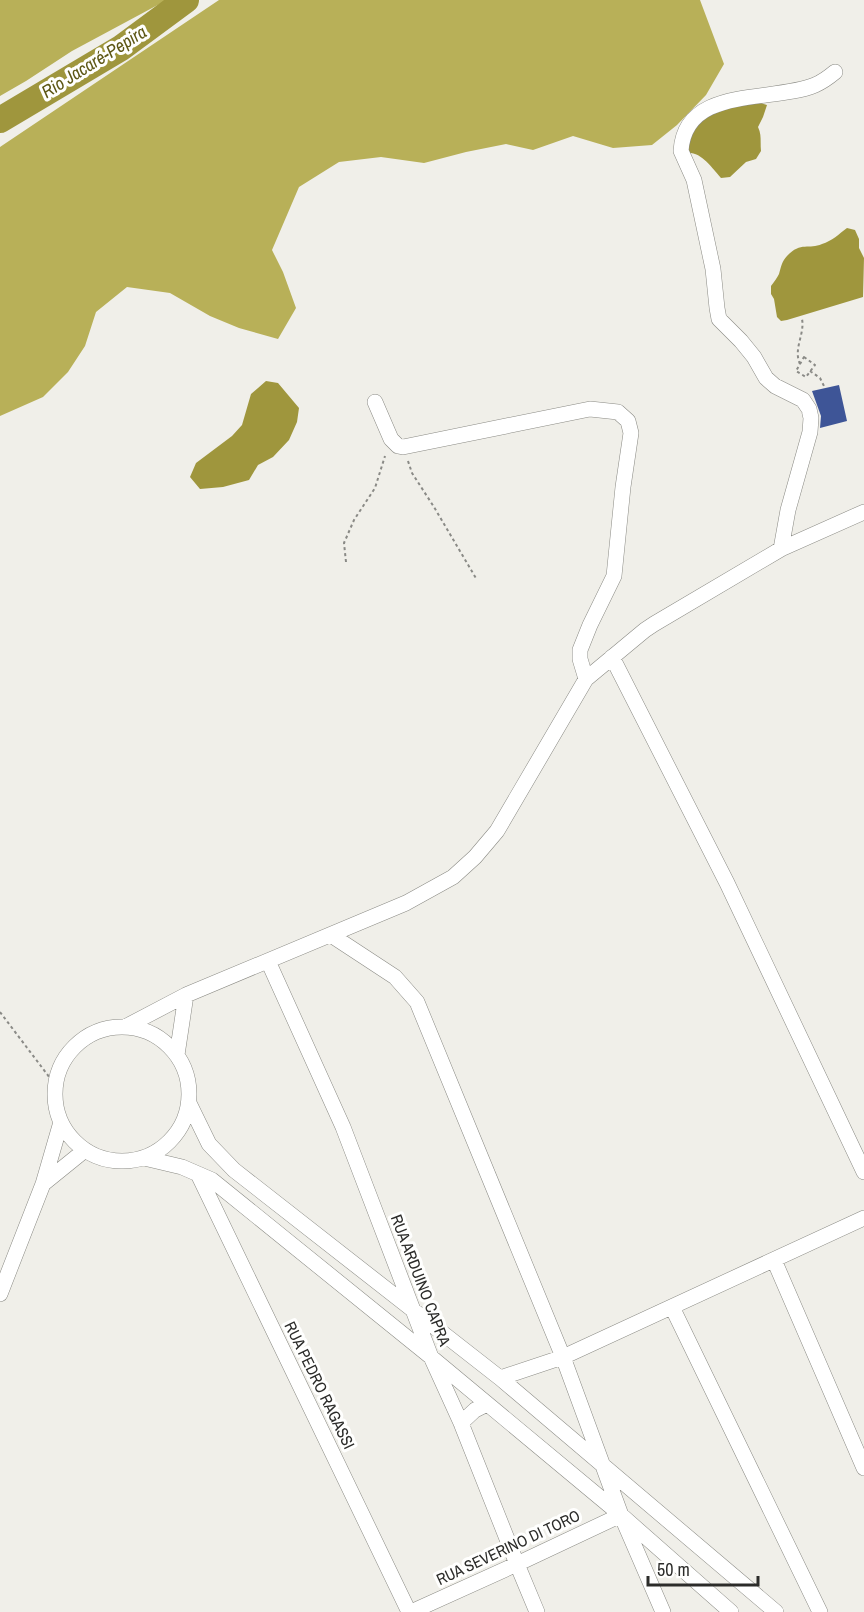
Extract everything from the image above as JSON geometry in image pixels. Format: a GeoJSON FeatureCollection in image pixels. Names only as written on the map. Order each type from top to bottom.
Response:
{"type":"FeatureCollection","features":[{"type":"Feature","properties":{"kind":"street"},"geometry":{"type":"LineString","coordinates":[[782,549],[788,510],[810,432],[809,409],[803,400],[775,386],[766,378],[747,349],[719,319],[713,269],[694,180],[681,146],[685,130],[692,119],[704,110],[731,100],[815,85],[835,72]]}},
{"type":"Feature","properties":{"kind":"street"},"geometry":{"type":"LineString","coordinates":[[375,402],[397,443],[590,409],[618,412],[628,421],[631,433],[614,576],[580,650],[580,659],[586,679]]}},
{"type":"Feature","properties":{"kind":"street"},"geometry":{"type":"LineString","coordinates":[[125,1027],[186,995],[406,903],[453,877],[475,857],[497,831],[586,679],[645,630],[782,549],[864,512]]}},
{"type":"Feature","properties":{"kind":"street"},"geometry":{"type":"LineString","coordinates":[[612,657],[727,883],[864,1172]]}},
{"type":"Feature","properties":{"kind":"street"},"geometry":{"type":"LineString","coordinates":[[331,934],[395,977],[417,1002],[563,1357],[621,1515],[663,1612]]}},
{"type":"Feature","properties":{"kind":"street","name":"RUA ARDUINO CAPRA"},"geometry":{"type":"LineString","coordinates":[[268,961],[343,1127],[431,1357],[461,1423],[537,1612]]}},
{"type":"Feature","properties":{"kind":"street"},"geometry":{"type":"LineString","coordinates":[[177,1055],[186,995]]}},
{"type":"Feature","properties":{"kind":"street"},"geometry":{"type":"LineString","coordinates":[[125,1027],[137,1028],[160,1038],[177,1055],[188,1078],[189,1103],[181,1126],[166,1145],[144,1158],[120,1162],[107,1160],[85,1150],[71,1138],[61,1122],[55,1098],[56,1086],[63,1062],[79,1043],[100,1031],[125,1027]]}},
{"type":"Feature","properties":{"kind":"street"},"geometry":{"type":"LineString","coordinates":[[189,1103],[209,1144],[234,1170],[500,1378],[776,1612]]}},
{"type":"Feature","properties":{"kind":"street"},"geometry":{"type":"LineString","coordinates":[[0,1294],[43,1184],[61,1122]]}},
{"type":"Feature","properties":{"kind":"street"},"geometry":{"type":"LineString","coordinates":[[43,1184],[85,1150]]}},
{"type":"Feature","properties":{"kind":"street"},"geometry":{"type":"LineString","coordinates":[[144,1158],[182,1167],[212,1180],[431,1357],[621,1515],[731,1612]]}},
{"type":"Feature","properties":{"kind":"street","name":"RUA PEDRO RAGASSI"},"geometry":{"type":"LineString","coordinates":[[198,1174],[410,1612]]}},
{"type":"Feature","properties":{"kind":"street"},"geometry":{"type":"LineString","coordinates":[[500,1378],[563,1357],[864,1218]]}},
{"type":"Feature","properties":{"kind":"street"},"geometry":{"type":"LineString","coordinates":[[774,1260],[864,1467]]}},
{"type":"Feature","properties":{"kind":"street"},"geometry":{"type":"LineString","coordinates":[[672,1307],[820,1612]]}},
{"type":"Feature","properties":{"kind":"street"},"geometry":{"type":"LineString","coordinates":[[461,1423],[475,1410],[487,1404]]}},
{"type":"Feature","properties":{"kind":"street","name":"RUA SEVERINO DI TORO"},"geometry":{"type":"LineString","coordinates":[[410,1612],[621,1515]]}},
{"type":"Feature","properties":{"kind":"path"},"geometry":{"type":"LineString","coordinates":[[800,364],[798,351],[803,326],[802,319]]}},
{"type":"Feature","properties":{"kind":"path"},"geometry":{"type":"LineString","coordinates":[[804,357],[815,365],[806,377],[796,370],[800,364],[804,357]]}},
{"type":"Feature","properties":{"kind":"path"},"geometry":{"type":"LineString","coordinates":[[810,371],[820,378],[825,388]]}},
{"type":"Feature","properties":{"kind":"path"},"geometry":{"type":"LineString","coordinates":[[346,562],[344,543],[354,520],[375,488],[397,443]]}},
{"type":"Feature","properties":{"kind":"path"},"geometry":{"type":"LineString","coordinates":[[397,443],[412,473],[477,580]]}},
{"type":"Feature","properties":{"kind":"path"},"geometry":{"type":"LineString","coordinates":[[0,1012],[56,1086]]}},
{"type":"Feature","properties":{"kind":"shaded area"},"geometry":{"type":"Polygon","coordinates":[[[0,0],[167,0],[72,51],[0,96],[0,0]]]}},
{"type":"Feature","properties":{"kind":"shaded area"},"geometry":{"type":"Polygon","coordinates":[[[219,0],[700,0],[724,64],[706,95],[677,125],[652,145],[613,148],[573,136],[533,150],[506,144],[424,163],[381,157],[339,162],[299,187],[272,250],[296,308],[278,339],[239,328],[210,316],[170,293],[127,287],[96,312],[85,346],[68,372],[43,397],[0,416],[0,147],[219,0]]]}},
{"type":"Feature","properties":{"kind":"shaded area"},"geometry":{"type":"Polygon","coordinates":[[[757,102],[767,105],[758,127],[761,151],[756,159],[746,162],[730,177],[721,178],[701,157],[686,153],[687,139],[691,130],[698,123],[717,113],[757,102]]]}},
{"type":"Feature","properties":{"kind":"shaded area"},"geometry":{"type":"Polygon","coordinates":[[[847,228],[855,230],[864,258],[863,297],[781,321],[777,317],[771,286],[785,258],[792,251],[801,247],[817,246],[829,241],[847,228]]]}},
{"type":"Feature","properties":{"kind":"shaded area"},"geometry":{"type":"Polygon","coordinates":[[[266,381],[278,383],[299,408],[297,422],[289,440],[273,457],[258,465],[249,480],[223,487],[200,489],[190,477],[196,463],[232,436],[242,425],[251,394],[266,381]]]}},
{"type":"Feature","properties":{"kind":"building"},"geometry":{"type":"Polygon","coordinates":[[[839,385],[847,421],[820,428],[821,416],[812,391],[839,385]]]}},
{"type":"Feature","properties":{"kind":"waterway","name":"Rio Jacaré-Pepira"},"geometry":{"type":"LineString","coordinates":[[0,120],[121,48],[186,0]]}}]}
